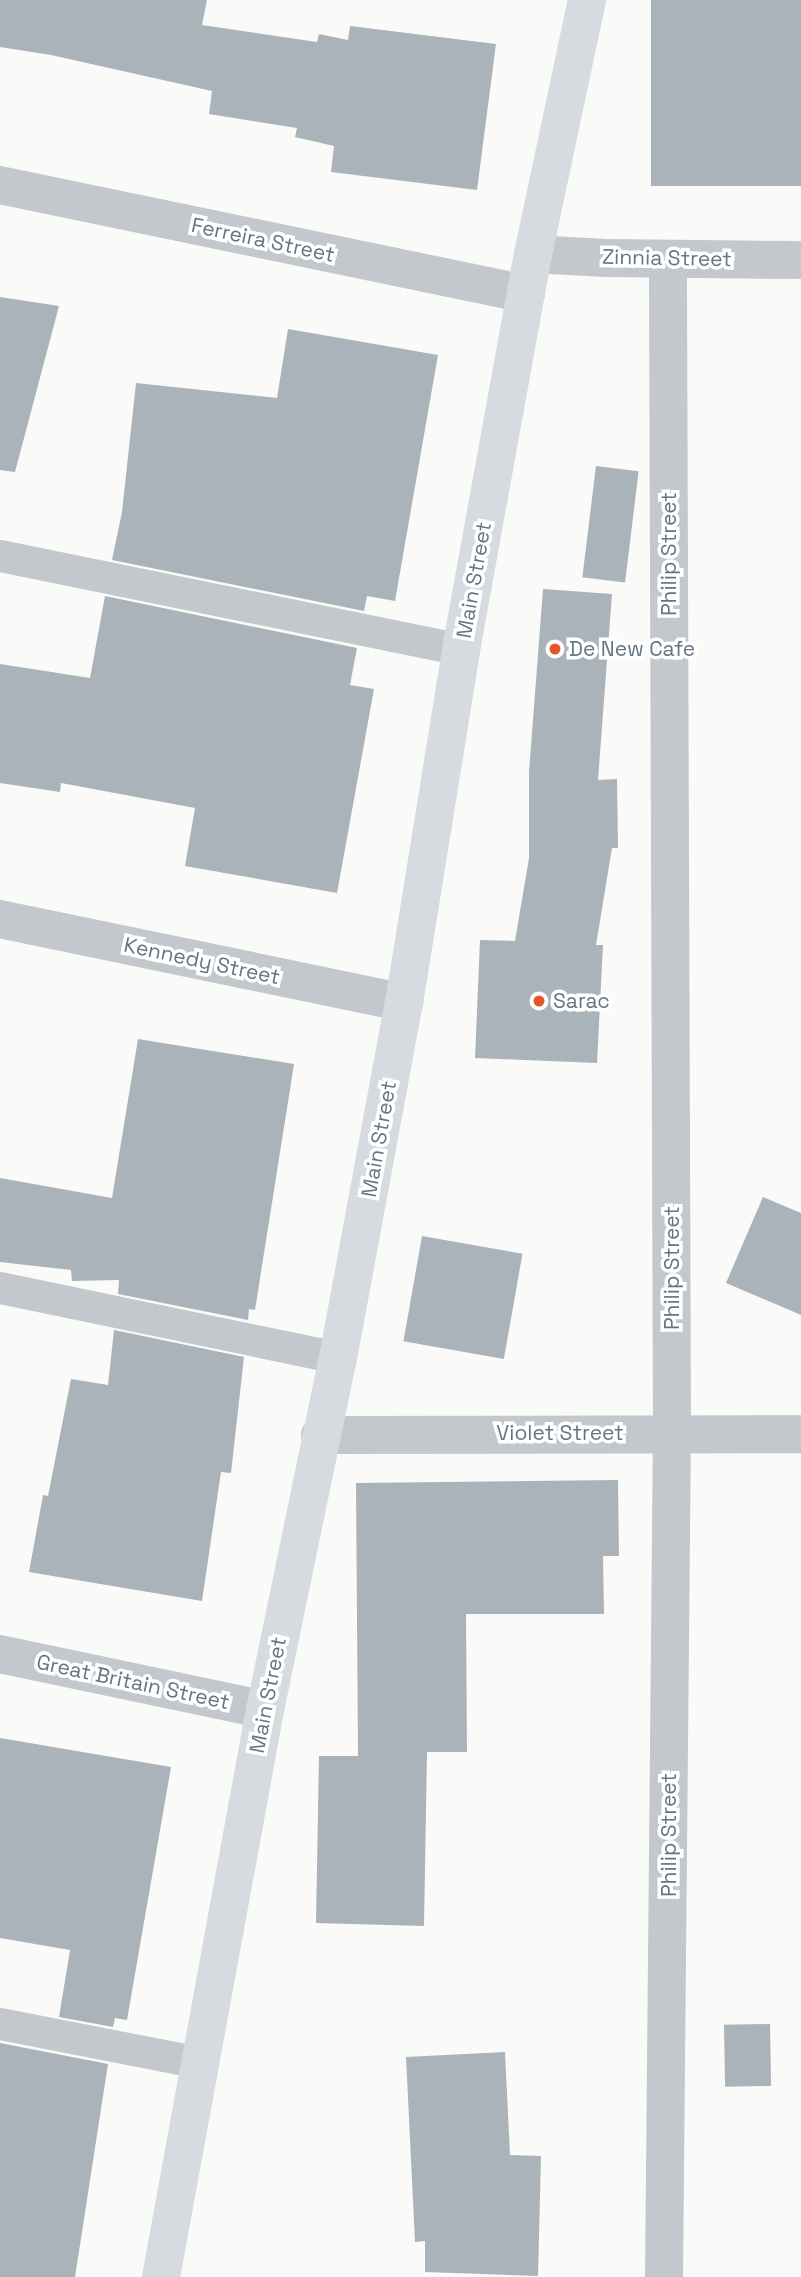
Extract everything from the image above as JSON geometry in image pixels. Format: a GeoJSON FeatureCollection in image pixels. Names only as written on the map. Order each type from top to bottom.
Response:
{"type":"FeatureCollection","features":[{"type":"Feature","properties":{"kind":"main road","name":"Main Street"},"geometry":{"type":"LineString","coordinates":[[161,2277],[265,1710],[338,1358],[404,1003],[461,650],[533,254],[587,0]]}},
{"type":"Feature","properties":{"kind":"street","name":"Ferreira Street"},"geometry":{"type":"LineString","coordinates":[[0,186],[526,294]]}},
{"type":"Feature","properties":{"kind":"street","name":"Zinnia Street"},"geometry":{"type":"LineString","coordinates":[[533,254],[801,260]]}},
{"type":"Feature","properties":{"kind":"street","name":"Philip Street"},"geometry":{"type":"LineString","coordinates":[[664,2277],[672,1433],[668,259]]}},
{"type":"Feature","properties":{"kind":"street","name":"Kennedy Street"},"geometry":{"type":"LineString","coordinates":[[0,919],[404,1003]]}},
{"type":"Feature","properties":{"kind":"street","name":"Violet Street"},"geometry":{"type":"LineString","coordinates":[[320,1435],[801,1434]]}},
{"type":"Feature","properties":{"kind":"street","name":"Great Britain Street"},"geometry":{"type":"LineString","coordinates":[[0,1654],[265,1710]]}},
{"type":"Feature","properties":{"kind":"lane"},"geometry":{"type":"LineString","coordinates":[[0,556],[461,650]]}},
{"type":"Feature","properties":{"kind":"lane"},"geometry":{"type":"LineString","coordinates":[[0,1288],[338,1358]]}},
{"type":"Feature","properties":{"kind":"lane"},"geometry":{"type":"LineString","coordinates":[[0,2024],[200,2063]]}},
{"type":"Feature","properties":{"kind":"building"},"geometry":{"type":"Polygon","coordinates":[[[0,0],[207,0],[202,25],[317,42],[319,34],[348,40],[350,26],[496,44],[477,190],[331,172],[334,146],[295,137],[297,128],[209,114],[212,91],[51,55],[0,47],[0,0]]]}},
{"type":"Feature","properties":{"kind":"building"},"geometry":{"type":"Polygon","coordinates":[[[651,0],[801,0],[801,186],[651,186],[651,0]]]}},
{"type":"Feature","properties":{"kind":"building"},"geometry":{"type":"Polygon","coordinates":[[[0,297],[59,306],[15,472],[0,470],[0,297]]]}},
{"type":"Feature","properties":{"kind":"building"},"geometry":{"type":"Polygon","coordinates":[[[288,329],[438,355],[395,601],[367,596],[364,611],[112,560],[122,512],[136,383],[277,398],[288,329]]]}},
{"type":"Feature","properties":{"kind":"building"},"geometry":{"type":"Polygon","coordinates":[[[596,466],[639,471],[625,582],[582,577],[596,466]]]}},
{"type":"Feature","properties":{"kind":"building"},"geometry":{"type":"Polygon","coordinates":[[[543,589],[612,594],[598,780],[617,779],[618,848],[612,848],[596,945],[603,945],[597,1063],[475,1058],[480,940],[515,941],[529,858],[529,772],[543,589]]]}},
{"type":"Feature","properties":{"kind":"building"},"geometry":{"type":"Polygon","coordinates":[[[105,596],[357,648],[350,685],[374,689],[337,893],[185,866],[195,808],[61,783],[60,792],[0,783],[0,664],[90,678],[105,596]]]}},
{"type":"Feature","properties":{"kind":"building"},"geometry":{"type":"Polygon","coordinates":[[[138,1039],[294,1064],[255,1310],[249,1309],[248,1320],[118,1294],[119,1280],[72,1281],[71,1270],[0,1262],[0,1178],[112,1198],[138,1039]]]}},
{"type":"Feature","properties":{"kind":"building"},"geometry":{"type":"Polygon","coordinates":[[[763,1197],[801,1213],[801,1315],[726,1283],[763,1197]]]}},
{"type":"Feature","properties":{"kind":"building"},"geometry":{"type":"Polygon","coordinates":[[[422,1236],[522,1254],[504,1359],[403,1341],[422,1236]]]}},
{"type":"Feature","properties":{"kind":"building"},"geometry":{"type":"Polygon","coordinates":[[[114,1330],[244,1357],[231,1473],[221,1472],[202,1601],[29,1572],[43,1495],[48,1496],[71,1379],[108,1385],[114,1330]]]}},
{"type":"Feature","properties":{"kind":"building"},"geometry":{"type":"Polygon","coordinates":[[[618,1480],[619,1556],[603,1556],[604,1614],[466,1614],[467,1752],[427,1752],[424,1926],[316,1923],[319,1756],[358,1756],[356,1483],[618,1480]]]}},
{"type":"Feature","properties":{"kind":"building"},"geometry":{"type":"Polygon","coordinates":[[[0,1738],[171,1767],[127,2020],[115,2018],[113,2027],[59,2017],[70,1950],[0,1938],[0,1738]]]}},
{"type":"Feature","properties":{"kind":"building"},"geometry":{"type":"Polygon","coordinates":[[[770,2024],[771,2086],[725,2087],[724,2025],[770,2024]]]}},
{"type":"Feature","properties":{"kind":"building"},"geometry":{"type":"Polygon","coordinates":[[[0,2043],[108,2064],[75,2277],[0,2277],[0,2043]]]}},
{"type":"Feature","properties":{"kind":"building"},"geometry":{"type":"Polygon","coordinates":[[[505,2052],[510,2155],[541,2156],[538,2276],[425,2272],[425,2241],[415,2242],[406,2057],[505,2052]]]}},
{"type":"Feature","properties":{"kind":"place","name":"De New Cafe"},"geometry":{"type":"Point","coordinates":[555,649]}},
{"type":"Feature","properties":{"kind":"place","name":"Sarac"},"geometry":{"type":"Point","coordinates":[539,1001]}}]}
